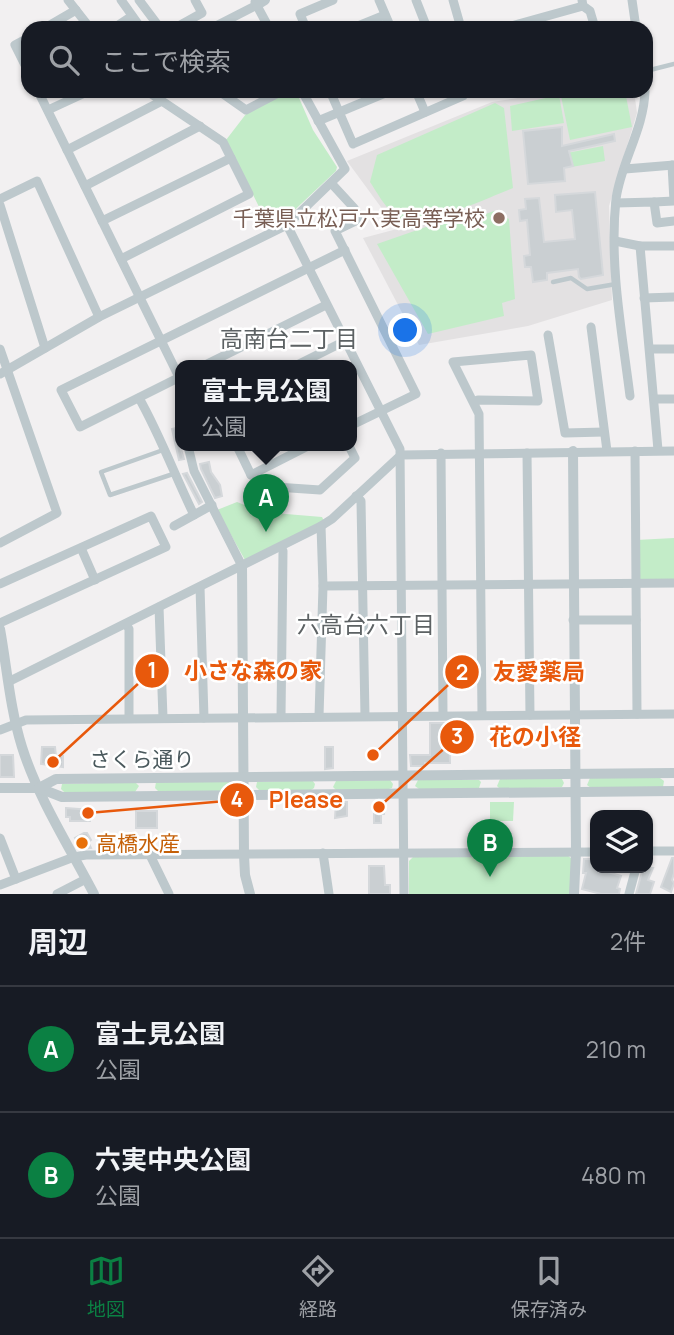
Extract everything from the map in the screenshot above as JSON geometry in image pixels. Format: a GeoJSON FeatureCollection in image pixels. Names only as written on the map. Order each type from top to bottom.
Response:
{"type":"FeatureCollection","features":[{"type":"Feature","properties":{"kind":"street"},"geometry":{"type":"LineString","coordinates":[[68,0],[85,21]]}},
{"type":"Feature","properties":{"kind":"street"},"geometry":{"type":"LineString","coordinates":[[121,0],[136,21]]}},
{"type":"Feature","properties":{"kind":"street"},"geometry":{"type":"LineString","coordinates":[[139,0],[155,21]]}},
{"type":"Feature","properties":{"kind":"street"},"geometry":{"type":"LineString","coordinates":[[188,21],[202,13],[195,0]]}},
{"type":"Feature","properties":{"kind":"street"},"geometry":{"type":"LineString","coordinates":[[303,21],[300,14],[333,0]]}},
{"type":"Feature","properties":{"kind":"street"},"geometry":{"type":"LineString","coordinates":[[379,0],[388,21]]}},
{"type":"Feature","properties":{"kind":"street"},"geometry":{"type":"LineString","coordinates":[[416,0],[424,21]]}},
{"type":"Feature","properties":{"kind":"street"},"geometry":{"type":"LineString","coordinates":[[453,0],[459,21]]}},
{"type":"Feature","properties":{"kind":"street"},"geometry":{"type":"LineString","coordinates":[[632,0],[635,21]]}},
{"type":"Feature","properties":{"kind":"street"},"geometry":{"type":"LineString","coordinates":[[225,21],[259,2],[266,21]]}},
{"type":"Feature","properties":{"kind":"street"},"geometry":{"type":"LineString","coordinates":[[533,21],[583,3],[590,11],[593,21]]}},
{"type":"Feature","properties":{"kind":"street"},"geometry":{"type":"LineString","coordinates":[[57,21],[76,10]]}},
{"type":"Feature","properties":{"kind":"street"},"geometry":{"type":"LineString","coordinates":[[371,21],[386,15]]}},
{"type":"Feature","properties":{"kind":"street"},"geometry":{"type":"LineString","coordinates":[[124,21],[132,16]]}},
{"type":"Feature","properties":{"kind":"street"},"geometry":{"type":"LineString","coordinates":[[549,17],[550,21]]}},
{"type":"Feature","properties":{"kind":"street"},"geometry":{"type":"LineString","coordinates":[[21,42],[15,45],[21,57]]}},
{"type":"Feature","properties":{"kind":"street"},"geometry":{"type":"LineString","coordinates":[[42,98],[175,369]]}},
{"type":"Feature","properties":{"kind":"street"},"geometry":{"type":"LineString","coordinates":[[48,110],[74,98]]}},
{"type":"Feature","properties":{"kind":"street"},"geometry":{"type":"LineString","coordinates":[[121,259],[249,194],[223,142],[156,98]]}},
{"type":"Feature","properties":{"kind":"street"},"geometry":{"type":"LineString","coordinates":[[229,98],[246,110],[269,98]]}},
{"type":"Feature","properties":{"kind":"street"},"geometry":{"type":"LineString","coordinates":[[3,372],[99,317],[287,225],[345,169],[306,98]]}},
{"type":"Feature","properties":{"kind":"street"},"geometry":{"type":"LineString","coordinates":[[333,98],[353,144],[458,98]]}},
{"type":"Feature","properties":{"kind":"street"},"geometry":{"type":"LineString","coordinates":[[318,121],[373,98]]}},
{"type":"Feature","properties":{"kind":"street"},"geometry":{"type":"LineString","coordinates":[[419,98],[425,111]]}},
{"type":"Feature","properties":{"kind":"street"},"geometry":{"type":"LineString","coordinates":[[630,396],[617,284],[616,203],[645,98]]}},
{"type":"Feature","properties":{"kind":"street"},"geometry":{"type":"LineString","coordinates":[[67,150],[160,102]]}},
{"type":"Feature","properties":{"kind":"street"},"geometry":{"type":"LineString","coordinates":[[85,186],[200,126]]}},
{"type":"Feature","properties":{"kind":"street"},"geometry":{"type":"LineString","coordinates":[[102,221],[231,158]]}},
{"type":"Feature","properties":{"kind":"street"},"geometry":{"type":"LineString","coordinates":[[616,203],[674,201],[673,165],[625,169]]}},
{"type":"Feature","properties":{"kind":"street"},"geometry":{"type":"LineString","coordinates":[[45,348],[0,202],[37,181],[99,317]]}},
{"type":"Feature","properties":{"kind":"street"},"geometry":{"type":"LineString","coordinates":[[331,183],[354,208],[360,219],[335,231],[416,394],[357,422]]}},
{"type":"Feature","properties":{"kind":"street"},"geometry":{"type":"LineString","coordinates":[[654,202],[657,223],[674,221]]}},
{"type":"Feature","properties":{"kind":"street"},"geometry":{"type":"LineString","coordinates":[[287,225],[354,360]]}},
{"type":"Feature","properties":{"kind":"street"},"geometry":{"type":"LineString","coordinates":[[615,241],[640,246],[674,246]]}},
{"type":"Feature","properties":{"kind":"street"},"geometry":{"type":"LineString","coordinates":[[640,246],[658,450]]}},
{"type":"Feature","properties":{"kind":"street"},"geometry":{"type":"LineString","coordinates":[[175,380],[80,427],[61,390],[345,250]]}},
{"type":"Feature","properties":{"kind":"street"},"geometry":{"type":"LineString","coordinates":[[644,298],[674,298]]}},
{"type":"Feature","properties":{"kind":"street"},"geometry":{"type":"LineString","coordinates":[[215,360],[327,305]]}},
{"type":"Feature","properties":{"kind":"street"},"geometry":{"type":"LineString","coordinates":[[591,327],[607,451]]}},
{"type":"Feature","properties":{"kind":"street"},"geometry":{"type":"LineString","coordinates":[[548,335],[565,433],[604,432]]}},
{"type":"Feature","properties":{"kind":"street"},"geometry":{"type":"LineString","coordinates":[[308,360],[345,341]]}},
{"type":"Feature","properties":{"kind":"street"},"geometry":{"type":"LineString","coordinates":[[0,349],[3,372],[57,513],[0,543]]}},
{"type":"Feature","properties":{"kind":"street"},"geometry":{"type":"LineString","coordinates":[[650,349],[674,349]]}},
{"type":"Feature","properties":{"kind":"street"},"geometry":{"type":"LineString","coordinates":[[473,402],[538,401],[531,355],[453,362],[473,402],[479,414],[482,715]]}},
{"type":"Feature","properties":{"kind":"street"},"geometry":{"type":"LineString","coordinates":[[357,366],[401,455],[404,894]]}},
{"type":"Feature","properties":{"kind":"street"},"geometry":{"type":"LineString","coordinates":[[357,379],[362,376]]}},
{"type":"Feature","properties":{"kind":"street"},"geometry":{"type":"LineString","coordinates":[[139,398],[155,426],[173,474],[194,515]]}},
{"type":"Feature","properties":{"kind":"street"},"geometry":{"type":"LineString","coordinates":[[654,399],[674,399]]}},
{"type":"Feature","properties":{"kind":"street"},"geometry":{"type":"LineString","coordinates":[[189,451],[194,471],[242,566],[244,855],[250,894]]}},
{"type":"Feature","properties":{"kind":"street"},"geometry":{"type":"LineString","coordinates":[[239,451],[250,475],[276,487],[320,490],[355,458],[352,451]]}},
{"type":"Feature","properties":{"kind":"street"},"geometry":{"type":"LineString","coordinates":[[250,475],[299,451]]}},
{"type":"Feature","properties":{"kind":"street"},"geometry":{"type":"LineString","coordinates":[[573,451],[574,894]]}},
{"type":"Feature","properties":{"kind":"street"},"geometry":{"type":"LineString","coordinates":[[635,451],[637,714]]}},
{"type":"Feature","properties":{"kind":"street"},"geometry":{"type":"LineString","coordinates":[[10,681],[321,526],[401,455],[674,451]]}},
{"type":"Feature","properties":{"kind":"street"},"geometry":{"type":"LineString","coordinates":[[441,453],[443,715]]}},
{"type":"Feature","properties":{"kind":"street"},"geometry":{"type":"LineString","coordinates":[[527,453],[530,715]]}},
{"type":"Feature","properties":{"kind":"street"},"geometry":{"type":"LineString","coordinates":[[356,496],[361,501],[365,716]]}},
{"type":"Feature","properties":{"kind":"street"},"geometry":{"type":"LineString","coordinates":[[174,526],[212,505]]}},
{"type":"Feature","properties":{"kind":"street"},"geometry":{"type":"LineString","coordinates":[[0,584],[151,516],[166,547],[0,624]]}},
{"type":"Feature","properties":{"kind":"street"},"geometry":{"type":"LineString","coordinates":[[319,716],[323,586],[321,526]]}},
{"type":"Feature","properties":{"kind":"street"},"geometry":{"type":"LineString","coordinates":[[281,547],[281,716]]}},
{"type":"Feature","properties":{"kind":"street"},"geometry":{"type":"LineString","coordinates":[[80,548],[95,580]]}},
{"type":"Feature","properties":{"kind":"street"},"geometry":{"type":"LineString","coordinates":[[323,586],[674,583]]}},
{"type":"Feature","properties":{"kind":"street"},"geometry":{"type":"LineString","coordinates":[[200,587],[204,718]]}},
{"type":"Feature","properties":{"kind":"street"},"geometry":{"type":"LineString","coordinates":[[159,607],[163,718]]}},
{"type":"Feature","properties":{"kind":"street"},"geometry":{"type":"LineString","coordinates":[[573,620],[636,620]]}},
{"type":"Feature","properties":{"kind":"street"},"geometry":{"type":"LineString","coordinates":[[126,624],[129,629],[130,718]]}},
{"type":"Feature","properties":{"kind":"street"},"geometry":{"type":"LineString","coordinates":[[0,629],[15,723],[23,750],[39,788],[94,894]]}},
{"type":"Feature","properties":{"kind":"street"},"geometry":{"type":"LineString","coordinates":[[0,730],[26,720],[674,714]]}},
{"type":"Feature","properties":{"kind":"street","name":"さくら通り"},"geometry":{"type":"LineString","coordinates":[[39,788],[56,779],[674,773]]}},
{"type":"Feature","properties":{"kind":"street"},"geometry":{"type":"LineString","coordinates":[[0,788],[39,788]]}},
{"type":"Feature","properties":{"kind":"street","name":"さくら通り"},"geometry":{"type":"LineString","coordinates":[[39,788],[62,797],[674,791]]}},
{"type":"Feature","properties":{"kind":"street"},"geometry":{"type":"LineString","coordinates":[[0,838],[16,879]]}},
{"type":"Feature","properties":{"kind":"street"},"geometry":{"type":"LineString","coordinates":[[653,851],[674,851]]}},
{"type":"Feature","properties":{"kind":"street"},"geometry":{"type":"LineString","coordinates":[[0,884],[74,857],[590,852]]}},
{"type":"Feature","properties":{"kind":"street"},"geometry":{"type":"LineString","coordinates":[[323,853],[329,894]]}},
{"type":"Feature","properties":{"kind":"street"},"geometry":{"type":"LineString","coordinates":[[150,855],[170,894]]}},
{"type":"Feature","properties":{"kind":"street"},"geometry":{"type":"LineString","coordinates":[[629,894],[635,873]]}},
{"type":"Feature","properties":{"kind":"street"},"geometry":{"type":"LineString","coordinates":[[57,894],[86,879]]}},
{"type":"Feature","properties":{"kind":"lane"},"geometry":{"type":"LineString","coordinates":[[653,69],[674,64]]}},
{"type":"Feature","properties":{"kind":"lane"},"geometry":{"type":"LineString","coordinates":[[553,282],[571,278],[587,289],[617,284]]}},
{"type":"Feature","properties":{"kind":"lane"},"geometry":{"type":"LineString","coordinates":[[164,450],[101,472],[110,495],[173,474]]}},
{"type":"Feature","properties":{"kind":"shaded area","name":"千葉県立松戸六実高等学校"},"geometry":{"type":"Polygon","coordinates":[[[517,98],[635,98],[637,113],[609,206],[612,300],[528,326],[419,345],[363,238],[397,229],[347,161],[492,102],[517,98]]]}},
{"type":"Feature","properties":{"kind":"green space"},"geometry":{"type":"Polygon","coordinates":[[[277,98],[299,98],[313,130],[337,167],[336,171],[284,220],[269,227],[226,140],[246,114],[277,98]]]}},
{"type":"Feature","properties":{"kind":"green space"},"geometry":{"type":"Polygon","coordinates":[[[546,98],[560,98],[564,123],[512,131],[510,106],[546,98]]]}},
{"type":"Feature","properties":{"kind":"green space"},"geometry":{"type":"Polygon","coordinates":[[[561,98],[626,98],[632,127],[570,140],[561,98]]]}},
{"type":"Feature","properties":{"kind":"green space"},"geometry":{"type":"Polygon","coordinates":[[[495,103],[504,108],[513,188],[458,210],[414,223],[406,222],[395,215],[370,182],[377,155],[495,103]]]}},
{"type":"Feature","properties":{"kind":"green space"},"geometry":{"type":"Polygon","coordinates":[[[603,146],[605,161],[566,168],[567,153],[603,146]]]}},
{"type":"Feature","properties":{"kind":"green space"},"geometry":{"type":"Polygon","coordinates":[[[494,211],[509,219],[515,299],[502,303],[504,316],[428,334],[377,244],[449,219],[457,224],[494,211]]]}},
{"type":"Feature","properties":{"kind":"green space"},"geometry":{"type":"Polygon","coordinates":[[[237,502],[262,512],[322,517],[324,521],[245,560],[217,510],[237,502]]]}},
{"type":"Feature","properties":{"kind":"green space"},"geometry":{"type":"Polygon","coordinates":[[[674,538],[674,583],[636,583],[636,540],[674,538]]]}},
{"type":"Feature","properties":{"kind":"green space"},"geometry":{"type":"Polygon","coordinates":[[[590,778],[660,778],[664,781],[663,787],[591,788],[587,785],[590,778]]]}},
{"type":"Feature","properties":{"kind":"green space"},"geometry":{"type":"Polygon","coordinates":[[[500,779],[562,779],[564,783],[562,787],[500,789],[497,786],[500,779]]]}},
{"type":"Feature","properties":{"kind":"green space"},"geometry":{"type":"Polygon","coordinates":[[[312,780],[315,784],[311,790],[259,790],[256,787],[257,782],[312,780]]]}},
{"type":"Feature","properties":{"kind":"green space"},"geometry":{"type":"Polygon","coordinates":[[[390,780],[393,784],[389,789],[336,790],[333,787],[336,781],[390,780]]]}},
{"type":"Feature","properties":{"kind":"green space"},"geometry":{"type":"Polygon","coordinates":[[[418,780],[481,782],[476,789],[419,789],[415,786],[418,780]]]}},
{"type":"Feature","properties":{"kind":"green space"},"geometry":{"type":"Polygon","coordinates":[[[230,781],[233,785],[229,791],[158,791],[155,788],[156,782],[230,781]]]}},
{"type":"Feature","properties":{"kind":"green space"},"geometry":{"type":"Polygon","coordinates":[[[135,782],[139,786],[135,792],[64,792],[61,789],[62,784],[135,782]]]}},
{"type":"Feature","properties":{"kind":"green space"},"geometry":{"type":"Polygon","coordinates":[[[490,802],[514,802],[513,821],[490,821],[490,802]]]}},
{"type":"Feature","properties":{"kind":"green space"},"geometry":{"type":"Polygon","coordinates":[[[567,855],[572,859],[570,894],[409,894],[409,861],[414,856],[567,855]]]}},
{"type":"Feature","properties":{"kind":"building"},"geometry":{"type":"Polygon","coordinates":[[[562,127],[562,146],[614,134],[615,141],[569,151],[573,166],[564,168],[565,181],[528,184],[523,131],[562,127]]]}},
{"type":"Feature","properties":{"kind":"building"},"geometry":{"type":"Polygon","coordinates":[[[595,192],[603,275],[581,279],[578,269],[547,273],[547,280],[533,282],[531,267],[525,267],[524,256],[530,255],[527,220],[520,221],[519,210],[526,209],[525,199],[539,198],[544,242],[575,239],[572,210],[556,212],[555,195],[595,192]]]}},
{"type":"Feature","properties":{"kind":"building"},"geometry":{"type":"Polygon","coordinates":[[[177,451],[182,451],[184,459],[179,460],[177,451]]]}},
{"type":"Feature","properties":{"kind":"building"},"geometry":{"type":"Polygon","coordinates":[[[209,462],[222,496],[215,498],[200,464],[209,462]]]}},
{"type":"Feature","properties":{"kind":"building"},"geometry":{"type":"Polygon","coordinates":[[[187,473],[202,502],[199,504],[183,474],[187,473]]]}},
{"type":"Feature","properties":{"kind":"building"},"geometry":{"type":"Polygon","coordinates":[[[430,723],[449,723],[450,763],[411,766],[410,755],[430,755],[430,723]]]}},
{"type":"Feature","properties":{"kind":"building"},"geometry":{"type":"Polygon","coordinates":[[[42,747],[55,747],[56,756],[63,756],[63,767],[41,764],[42,747]]]}},
{"type":"Feature","properties":{"kind":"building"},"geometry":{"type":"Polygon","coordinates":[[[325,747],[333,747],[333,768],[325,769],[325,747]]]}},
{"type":"Feature","properties":{"kind":"building"},"geometry":{"type":"Polygon","coordinates":[[[0,755],[13,755],[14,777],[0,777],[0,755]]]}},
{"type":"Feature","properties":{"kind":"building"},"geometry":{"type":"Polygon","coordinates":[[[336,802],[347,802],[347,816],[335,818],[336,802]]]}},
{"type":"Feature","properties":{"kind":"building"},"geometry":{"type":"Polygon","coordinates":[[[374,803],[385,804],[381,823],[374,823],[374,803]]]}},
{"type":"Feature","properties":{"kind":"building"},"geometry":{"type":"Polygon","coordinates":[[[66,808],[91,810],[90,821],[70,821],[70,817],[66,817],[66,808]]]}},
{"type":"Feature","properties":{"kind":"building"},"geometry":{"type":"Polygon","coordinates":[[[136,811],[157,811],[157,828],[136,828],[136,811]]]}},
{"type":"Feature","properties":{"kind":"building"},"geometry":{"type":"Polygon","coordinates":[[[87,833],[91,840],[88,842],[91,848],[81,849],[75,838],[87,833]]]}},
{"type":"Feature","properties":{"kind":"building"},"geometry":{"type":"Polygon","coordinates":[[[672,858],[674,883],[671,892],[661,887],[672,858]]]}},
{"type":"Feature","properties":{"kind":"building"},"geometry":{"type":"Polygon","coordinates":[[[584,859],[590,859],[590,873],[621,876],[617,888],[620,889],[619,894],[601,894],[582,889],[586,873],[583,873],[584,859]]]}},
{"type":"Feature","properties":{"kind":"building"},"geometry":{"type":"Polygon","coordinates":[[[369,866],[384,866],[385,885],[390,885],[390,894],[369,894],[369,866]]]}},
{"type":"Feature","properties":{"kind":"building"},"geometry":{"type":"Polygon","coordinates":[[[642,873],[651,873],[648,880],[654,882],[650,894],[636,894],[642,873]]]}},
{"type":"Feature","properties":{"kind":"place","name":"千葉県立松戸六実高等学校"},"geometry":{"type":"Point","coordinates":[499,218]}},
{"type":"Feature","properties":{"kind":"place","name":"富士見公園"},"geometry":{"type":"Point","coordinates":[266,532]}},
{"type":"Feature","properties":{"kind":"place","name":"友愛薬局"},"geometry":{"type":"Point","coordinates":[373,755]}},
{"type":"Feature","properties":{"kind":"place","name":"小さな森の家"},"geometry":{"type":"Point","coordinates":[53,762]}},
{"type":"Feature","properties":{"kind":"place","name":"花の小径"},"geometry":{"type":"Point","coordinates":[379,807]}},
{"type":"Feature","properties":{"kind":"place","name":"Please"},"geometry":{"type":"Point","coordinates":[88,813]}},
{"type":"Feature","properties":{"kind":"place","name":"高橋水産"},"geometry":{"type":"Point","coordinates":[82,843]}},
{"type":"Feature","properties":{"kind":"place","name":"六実中央公園"},"geometry":{"type":"Point","coordinates":[490,877]}},
{"type":"Feature","properties":{"kind":"district","name":"高南台二丁目"},"geometry":{"type":"Point","coordinates":[289,338]}},
{"type":"Feature","properties":{"kind":"district","name":"六高台六丁目"},"geometry":{"type":"Point","coordinates":[366,624]}}]}
